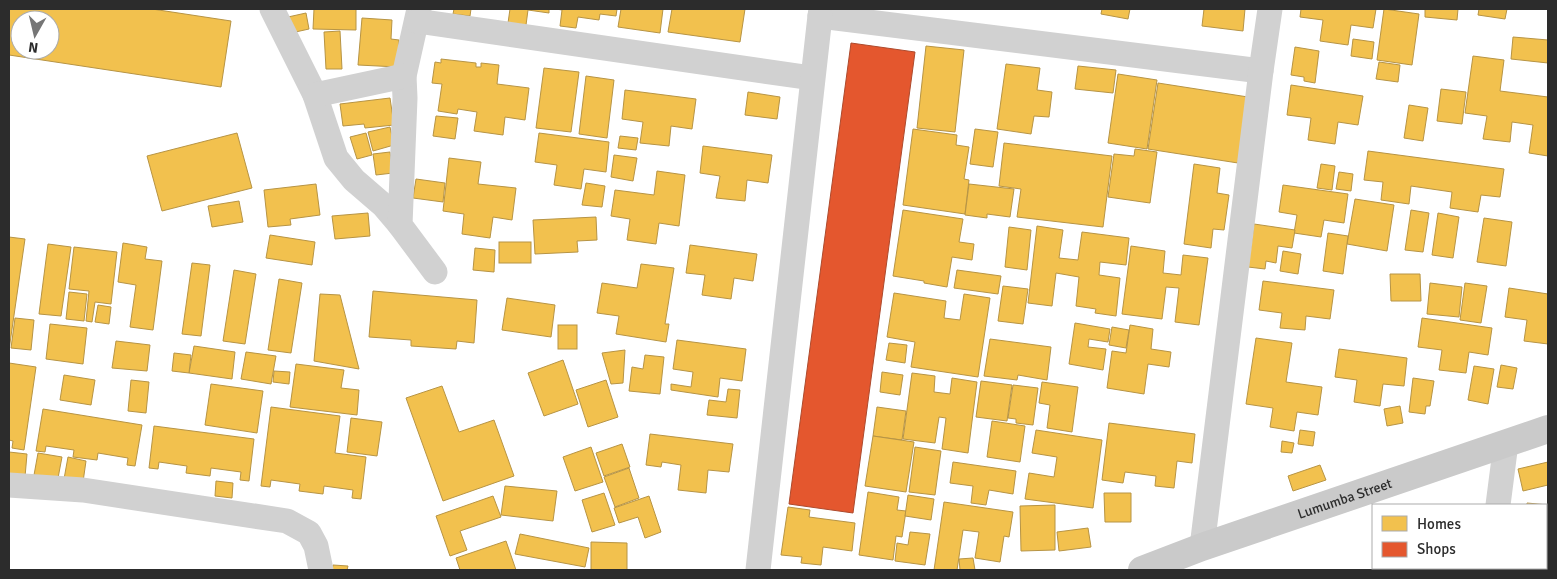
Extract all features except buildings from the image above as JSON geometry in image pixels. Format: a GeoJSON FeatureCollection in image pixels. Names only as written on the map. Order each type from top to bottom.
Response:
{"type":"FeatureCollection","features":[{"type":"Feature","properties":{"kind":"main road","name":"Lumumba Street"},"geometry":{"type":"LineString","coordinates":[[1142,570],[1202,547],[1548,430]]}},
{"type":"Feature","properties":{"kind":"street"},"geometry":{"type":"LineString","coordinates":[[272,9],[315,95],[336,158],[354,180],[384,205],[435,272]]}},
{"type":"Feature","properties":{"kind":"street"},"geometry":{"type":"LineString","coordinates":[[1202,547],[1270,9]]}},
{"type":"Feature","properties":{"kind":"street"},"geometry":{"type":"LineString","coordinates":[[758,570],[812,78],[821,12],[1261,71]]}},
{"type":"Feature","properties":{"kind":"street"},"geometry":{"type":"LineString","coordinates":[[400,225],[405,98],[404,76],[418,15],[812,78]]}},
{"type":"Feature","properties":{"kind":"street"},"geometry":{"type":"LineString","coordinates":[[315,95],[404,76]]}},
{"type":"Feature","properties":{"kind":"street"},"geometry":{"type":"LineString","coordinates":[[1498,504],[1506,443]]}},
{"type":"Feature","properties":{"kind":"street"},"geometry":{"type":"LineString","coordinates":[[9,485],[83,490],[287,522],[309,533],[316,546],[321,570]]}}]}
